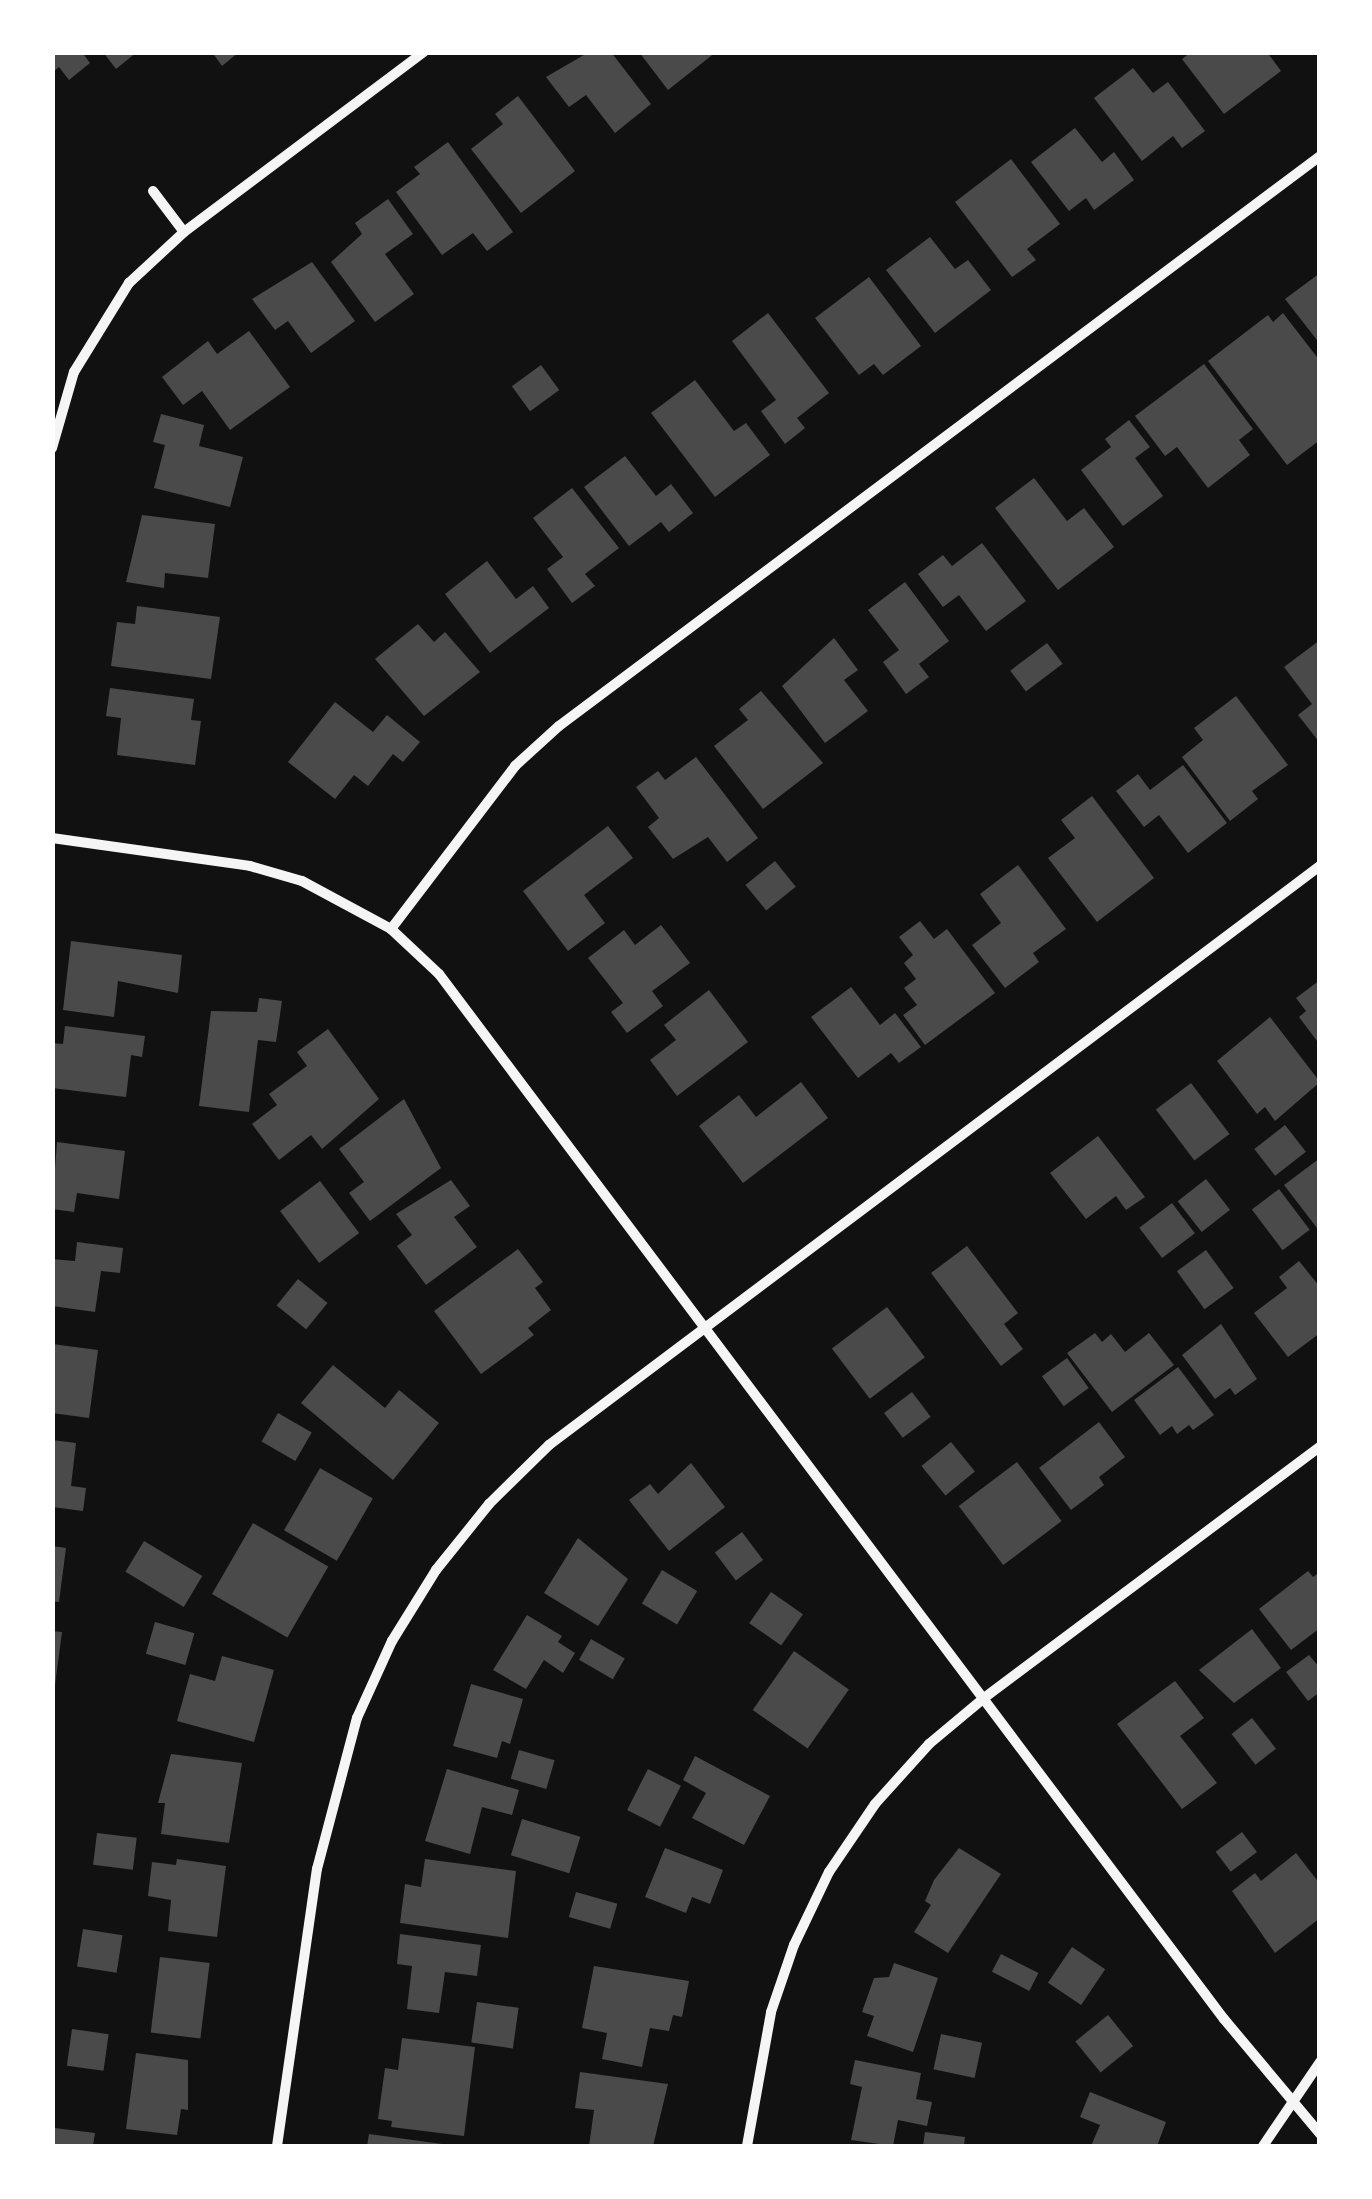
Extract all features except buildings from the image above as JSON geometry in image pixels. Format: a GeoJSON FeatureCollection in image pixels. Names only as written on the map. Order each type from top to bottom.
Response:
{"type":"FeatureCollection","features":[{"type":"Feature","properties":{"kind":"street"},"geometry":{"type":"LineString","coordinates":[[52,448],[74,372],[98,326],[129,283],[184,232],[424,52]]}},
{"type":"Feature","properties":{"kind":"street"},"geometry":{"type":"LineString","coordinates":[[391,929],[514,766],[559,726],[1320,156]]}},
{"type":"Feature","properties":{"kind":"street"},"geometry":{"type":"LineString","coordinates":[[153,191],[184,232]]}},
{"type":"Feature","properties":{"kind":"street"},"geometry":{"type":"LineString","coordinates":[[52,838],[250,866],[346,901],[391,929],[439,974],[1289,2101],[1320,2134]]}},
{"type":"Feature","properties":{"kind":"street"},"geometry":{"type":"LineString","coordinates":[[277,2146],[331,1798],[356,1718],[392,1642],[436,1570],[489,1504],[549,1445],[1320,866]]}},
{"type":"Feature","properties":{"kind":"street"},"geometry":{"type":"LineString","coordinates":[[747,2146],[770,2012],[829,1872],[875,1804],[930,1744],[984,1698],[1320,1447]]}},
{"type":"Feature","properties":{"kind":"street"},"geometry":{"type":"LineString","coordinates":[[1263,2146],[1289,2101],[1320,2062]]}}]}
